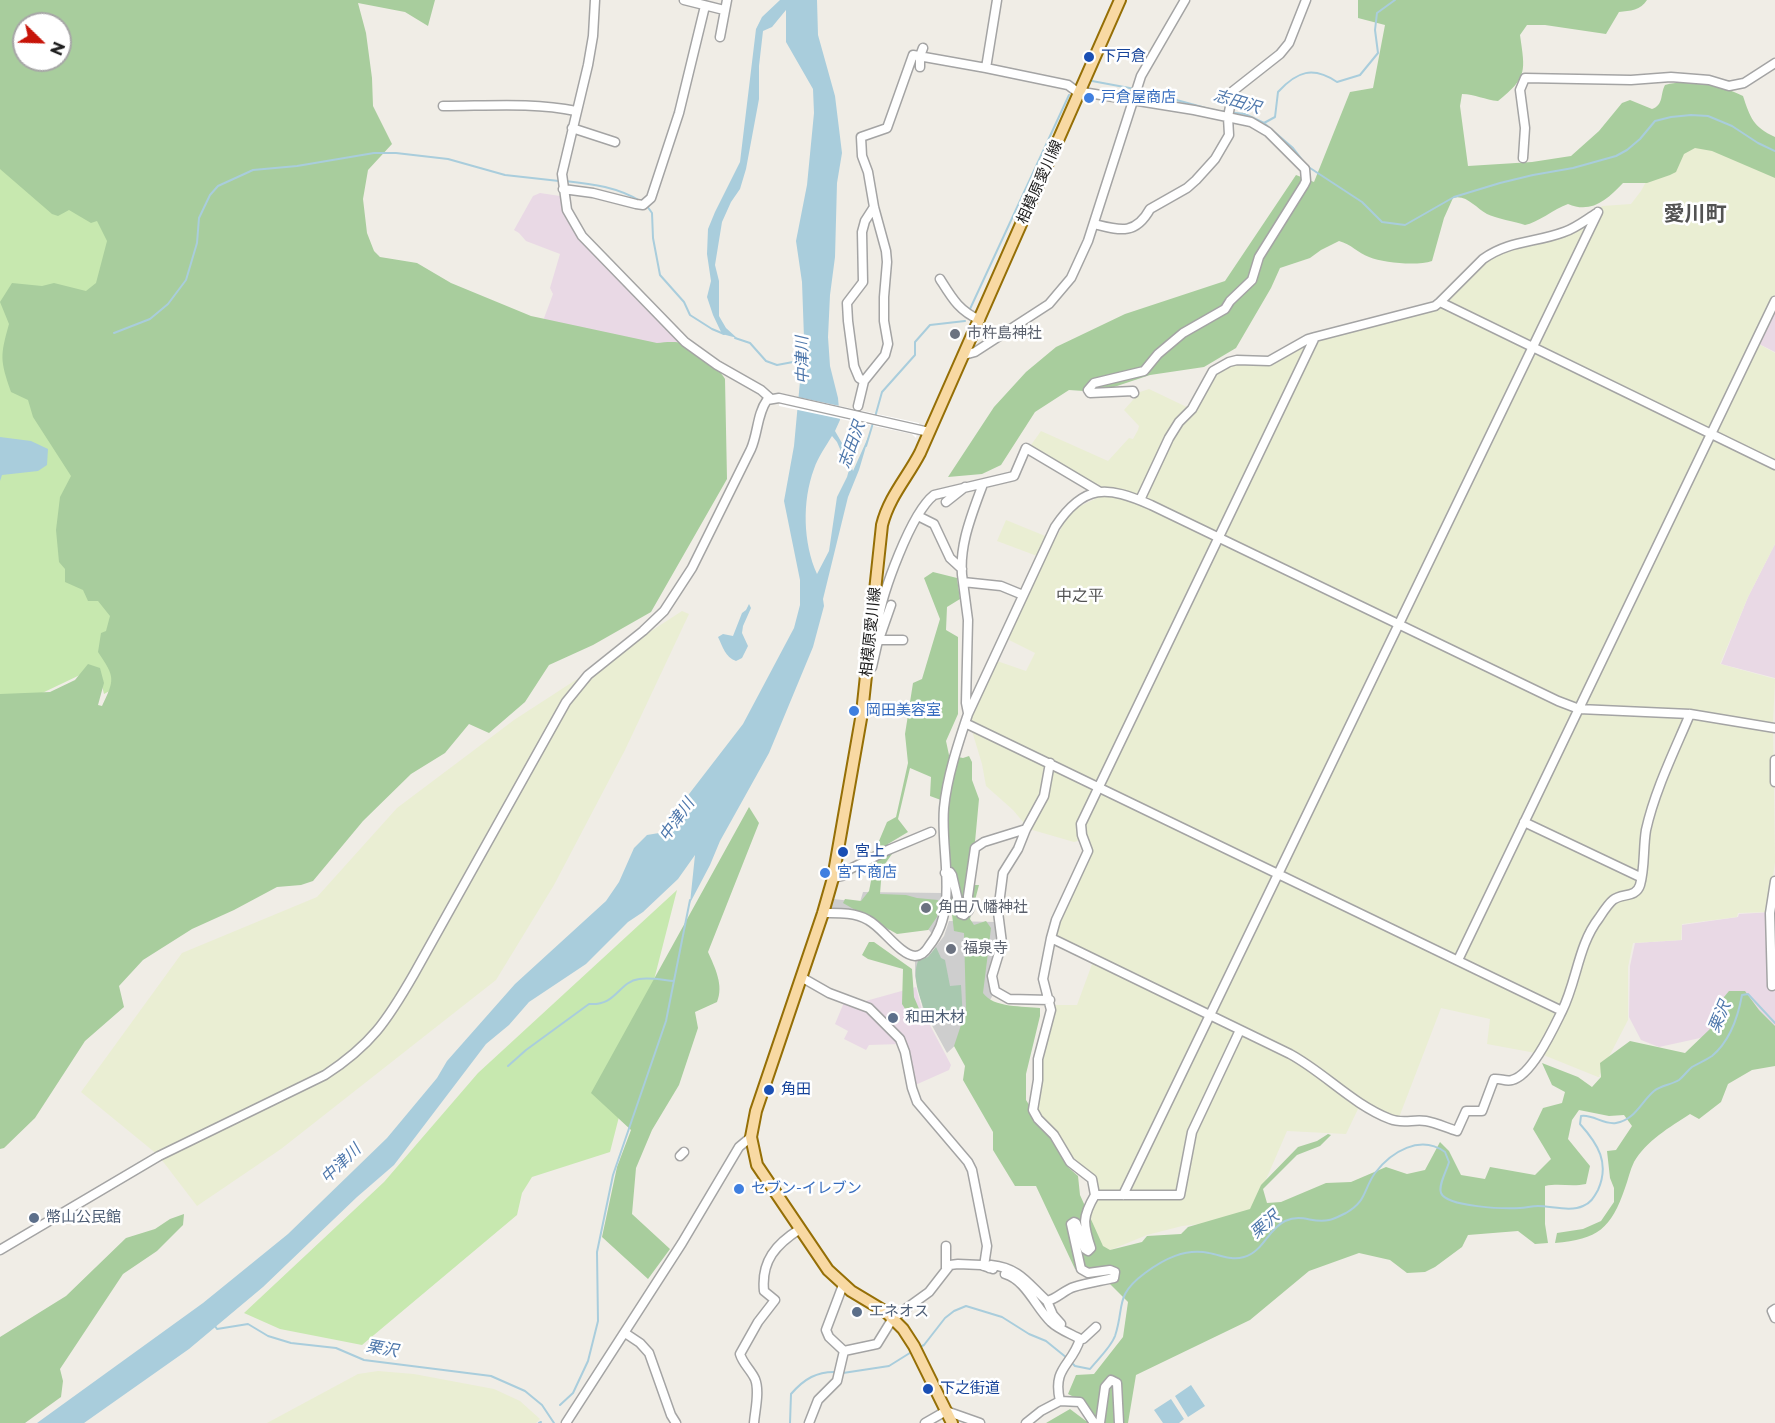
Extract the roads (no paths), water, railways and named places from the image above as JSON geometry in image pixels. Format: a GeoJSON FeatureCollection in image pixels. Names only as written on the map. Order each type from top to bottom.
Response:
{"type":"FeatureCollection","features":[{"type":"Feature","properties":{"kind":"main road","name":"相模原愛川線"},"geometry":{"type":"LineString","coordinates":[[946,1411],[914,1346],[903,1329],[879,1307],[843,1285],[828,1270],[757,1166],[751,1137],[756,1111],[833,878],[855,760],[885,512],[915,462],[923,431],[980,320],[1120,0]]}},
{"type":"Feature","properties":{"kind":"main road"},"geometry":{"type":"LineString","coordinates":[[946,1411],[952,1423]]}},
{"type":"Feature","properties":{"kind":"street"},"geometry":{"type":"LineString","coordinates":[[595,0],[593,36],[588,66],[562,174],[567,210],[582,236],[685,342],[717,365],[774,398],[923,431]]}},
{"type":"Feature","properties":{"kind":"street"},"geometry":{"type":"LineString","coordinates":[[684,0],[724,10]]}},
{"type":"Feature","properties":{"kind":"street"},"geometry":{"type":"LineString","coordinates":[[720,37],[727,0]]}},
{"type":"Feature","properties":{"kind":"street"},"geometry":{"type":"LineString","coordinates":[[986,68],[997,0]]}},
{"type":"Feature","properties":{"kind":"street"},"geometry":{"type":"LineString","coordinates":[[964,355],[975,352],[1043,308],[1071,278],[1094,224],[1138,84],[1185,0]]}},
{"type":"Feature","properties":{"kind":"street"},"geometry":{"type":"LineString","coordinates":[[1094,224],[1124,230],[1135,226],[1150,209],[1196,180],[1215,159],[1229,135],[1228,117],[1233,91],[1280,54],[1289,43],[1306,0]]}},
{"type":"Feature","properties":{"kind":"street"},"geometry":{"type":"LineString","coordinates":[[563,189],[643,205],[651,198],[679,113],[705,6]]}},
{"type":"Feature","properties":{"kind":"street"},"geometry":{"type":"LineString","coordinates":[[920,67],[921,52]]}},
{"type":"Feature","properties":{"kind":"street"},"geometry":{"type":"LineString","coordinates":[[858,406],[864,381],[882,360],[888,344],[884,321],[886,250],[874,207],[868,172],[862,156],[861,137],[887,128],[913,55],[921,52],[1068,85],[1076,91],[1134,97],[1251,123],[1268,132],[1305,169],[1305,181],[1259,257],[1252,280],[1225,309],[1182,333],[1158,354],[1144,371],[1094,383],[1088,390],[1090,393],[1133,391],[1134,393]]}},
{"type":"Feature","properties":{"kind":"street"},"geometry":{"type":"LineString","coordinates":[[1523,158],[1525,128],[1520,90],[1525,78],[1631,80],[1671,77],[1709,80],[1729,86],[1744,83],[1775,63]]}},
{"type":"Feature","properties":{"kind":"street"},"geometry":{"type":"LineString","coordinates":[[443,106],[535,106],[576,111]]}},
{"type":"Feature","properties":{"kind":"street"},"geometry":{"type":"LineString","coordinates":[[572,128],[611,139]]}},
{"type":"Feature","properties":{"kind":"street"},"geometry":{"type":"LineString","coordinates":[[864,381],[859,378],[854,366],[847,303],[863,282],[862,232],[865,221],[874,207]]}},
{"type":"Feature","properties":{"kind":"street"},"geometry":{"type":"LineString","coordinates":[[1123,1195],[1598,212],[1566,232],[1509,244],[1491,253],[1435,306],[1308,339],[1269,361],[1237,360],[1228,362],[1213,371],[1192,409],[1179,422],[1169,438],[1140,500]]}},
{"type":"Feature","properties":{"kind":"street"},"geometry":{"type":"LineString","coordinates":[[940,279],[961,309],[966,314],[980,320]]}},
{"type":"Feature","properties":{"kind":"street"},"geometry":{"type":"LineString","coordinates":[[1458,960],[1775,301]]}},
{"type":"Feature","properties":{"kind":"street"},"geometry":{"type":"LineString","coordinates":[[1440,302],[1775,465]]}},
{"type":"Feature","properties":{"kind":"street"},"geometry":{"type":"LineString","coordinates":[[1047,1300],[1052,1300],[1065,1290],[1114,1278],[1115,1275],[1115,1272],[1110,1270],[1088,1273],[1081,1269],[1071,1224],[1074,1221],[1076,1223],[1085,1249],[1090,1250],[1084,1218],[1095,1195],[1092,1179],[1070,1162],[1054,1135],[1038,1119],[1034,1110],[1038,1059],[1052,1010],[1043,979],[1056,920],[1088,851],[1080,829],[1315,337]]}},
{"type":"Feature","properties":{"kind":"street"},"geometry":{"type":"LineString","coordinates":[[0,1250],[159,1156],[325,1075],[348,1060],[377,1031],[390,1016],[409,983],[566,702],[588,675],[664,611],[680,589],[752,449],[760,410],[767,400],[774,398]]}},
{"type":"Feature","properties":{"kind":"street"},"geometry":{"type":"LineString","coordinates":[[871,624],[878,622],[881,601],[902,547],[924,504],[934,495],[1014,476],[1026,448],[1100,492]]}},
{"type":"Feature","properties":{"kind":"street"},"geometry":{"type":"LineString","coordinates":[[967,718],[968,620],[962,569],[967,526],[983,484]]}},
{"type":"Feature","properties":{"kind":"street"},"geometry":{"type":"LineString","coordinates":[[946,502],[965,487]]}},
{"type":"Feature","properties":{"kind":"street"},"geometry":{"type":"LineString","coordinates":[[823,913],[848,914],[868,920],[913,956],[921,955],[930,945],[943,922],[946,904],[943,830],[945,798],[967,718],[1055,527],[1064,514],[1078,501],[1105,490],[1123,492],[1558,701],[1579,709],[1690,714],[1775,728]]}},
{"type":"Feature","properties":{"kind":"street"},"geometry":{"type":"LineString","coordinates":[[918,516],[934,524],[950,558],[962,569]]}},
{"type":"Feature","properties":{"kind":"street"},"geometry":{"type":"LineString","coordinates":[[963,582],[1001,586],[1023,595]]}},
{"type":"Feature","properties":{"kind":"street"},"geometry":{"type":"LineString","coordinates":[[867,668],[872,667],[891,605]]}},
{"type":"Feature","properties":{"kind":"street"},"geometry":{"type":"LineString","coordinates":[[879,640],[903,640]]}},
{"type":"Feature","properties":{"kind":"street"},"geometry":{"type":"LineString","coordinates":[[1051,938],[1302,1060],[1362,1106],[1398,1122],[1426,1121],[1457,1131],[1466,1111],[1482,1111],[1494,1079],[1509,1081],[1515,1079],[1530,1066],[1547,1041],[1570,996],[1574,975],[1596,922],[1611,901],[1635,893],[1640,885],[1646,831],[1656,796],[1690,714]]}},
{"type":"Feature","properties":{"kind":"street"},"geometry":{"type":"LineString","coordinates":[[967,718],[1050,763],[1562,1011]]}},
{"type":"Feature","properties":{"kind":"street"},"geometry":{"type":"LineString","coordinates":[[1775,760],[1775,782]]}},
{"type":"Feature","properties":{"kind":"street"},"geometry":{"type":"LineString","coordinates":[[1050,763],[1047,788],[1018,849],[1003,873],[998,912],[1002,944],[992,976],[995,991],[1009,999],[1050,1000]]}},
{"type":"Feature","properties":{"kind":"street"},"geometry":{"type":"LineString","coordinates":[[1524,822],[1640,877]]}},
{"type":"Feature","properties":{"kind":"street"},"geometry":{"type":"LineString","coordinates":[[945,873],[950,872],[952,875],[958,908],[964,915],[969,910],[968,896],[975,848],[984,842],[1026,829]]}},
{"type":"Feature","properties":{"kind":"street"},"geometry":{"type":"LineString","coordinates":[[833,878],[842,876],[850,869],[888,850],[931,832]]}},
{"type":"Feature","properties":{"kind":"street"},"geometry":{"type":"LineString","coordinates":[[1771,986],[1770,913],[1775,881]]}},
{"type":"Feature","properties":{"kind":"street"},"geometry":{"type":"LineString","coordinates":[[801,977],[829,993],[869,1008],[900,1039],[917,1102],[968,1162],[972,1170],[987,1246],[987,1267]]}},
{"type":"Feature","properties":{"kind":"street"},"geometry":{"type":"LineString","coordinates":[[1095,1195],[1180,1195],[1192,1132],[1240,1030]]}},
{"type":"Feature","properties":{"kind":"street"},"geometry":{"type":"LineString","coordinates":[[566,1423],[625,1333],[739,1148],[751,1137]]}},
{"type":"Feature","properties":{"kind":"street"},"geometry":{"type":"LineString","coordinates":[[754,1423],[757,1388],[755,1379],[742,1361],[740,1354],[758,1322],[775,1300],[764,1291],[763,1282],[767,1260],[772,1251],[800,1229]]}},
{"type":"Feature","properties":{"kind":"street"},"geometry":{"type":"LineString","coordinates":[[946,1245],[946,1268]]}},
{"type":"Feature","properties":{"kind":"street"},"geometry":{"type":"LineString","coordinates":[[844,1351],[877,1344],[893,1318],[929,1292],[946,1268],[958,1263],[987,1267],[1013,1277],[1050,1321],[1080,1339]]}},
{"type":"Feature","properties":{"kind":"street"},"geometry":{"type":"LineString","coordinates":[[987,1267],[998,1266],[1021,1275],[1047,1300],[1053,1315],[1061,1324],[1060,1328]]}},
{"type":"Feature","properties":{"kind":"street"},"geometry":{"type":"LineString","coordinates":[[843,1285],[826,1330],[829,1337],[844,1351]]}},
{"type":"Feature","properties":{"kind":"street"},"geometry":{"type":"LineString","coordinates":[[1775,1310],[1772,1311],[1775,1318]]}},
{"type":"Feature","properties":{"kind":"street"},"geometry":{"type":"LineString","coordinates":[[1060,1401],[1059,1375],[1064,1364],[1072,1357],[1080,1339],[1096,1327]]}},
{"type":"Feature","properties":{"kind":"street"},"geometry":{"type":"LineString","coordinates":[[625,1333],[640,1342],[649,1353],[676,1423]]}},
{"type":"Feature","properties":{"kind":"street"},"geometry":{"type":"LineString","coordinates":[[808,1423],[818,1400],[837,1381],[844,1351]]}},
{"type":"Feature","properties":{"kind":"street"},"geometry":{"type":"LineString","coordinates":[[1100,1423],[1105,1387],[1111,1380],[1117,1383],[1119,1423]]}},
{"type":"Feature","properties":{"kind":"street"},"geometry":{"type":"LineString","coordinates":[[1026,1423],[1041,1411],[1060,1401],[1080,1402],[1094,1423]]}},
{"type":"Feature","properties":{"kind":"street"},"geometry":{"type":"LineString","coordinates":[[925,1423],[946,1411],[980,1423]]}},
{"type":"Feature","properties":{"kind":"water","name":"中津川"},"geometry":{"type":"Polygon","coordinates":[[[780,0],[817,0],[818,35],[835,96],[842,153],[837,183],[835,257],[830,295],[828,337],[830,366],[838,398],[840,420],[835,431],[846,450],[853,471],[870,433],[848,497],[813,647],[769,753],[720,841],[690,903],[695,855],[678,879],[643,912],[628,922],[586,964],[529,1002],[509,1025],[486,1044],[394,1165],[263,1287],[189,1349],[84,1423],[37,1423],[203,1303],[288,1234],[387,1138],[437,1078],[447,1061],[515,984],[606,901],[619,882],[634,848],[647,835],[659,833],[743,724],[794,628],[800,605],[800,580],[784,501],[794,446],[804,338],[802,282],[796,241],[807,185],[814,113],[813,89],[786,42],[786,10],[772,27],[763,31],[759,66],[759,99],[746,169],[740,189],[722,222],[715,265],[719,281],[719,316],[726,328],[737,338],[722,334],[707,297],[711,281],[707,254],[708,229],[740,162],[756,29],[762,17],[780,0]],[[832,436],[820,456],[807,495],[807,536],[817,574],[829,551],[837,497],[849,470],[832,436]]]}},
{"type":"Feature","properties":{"kind":"water"},"geometry":{"type":"Polygon","coordinates":[[[0,437],[31,441],[48,449],[47,465],[38,471],[2,475],[0,481],[0,437]]]}},
{"type":"Feature","properties":{"kind":"water"},"geometry":{"type":"Polygon","coordinates":[[[749,604],[751,608],[742,633],[748,646],[742,658],[736,661],[727,654],[718,637],[723,634],[733,636],[742,613],[749,604]]]}},
{"type":"Feature","properties":{"kind":"water"},"geometry":{"type":"Polygon","coordinates":[[[1191,1385],[1205,1406],[1188,1417],[1175,1396],[1191,1385]]]}},
{"type":"Feature","properties":{"kind":"water"},"geometry":{"type":"Polygon","coordinates":[[[1171,1399],[1184,1419],[1179,1423],[1163,1423],[1154,1410],[1171,1399]]]}},
{"type":"Feature","properties":{"kind":"waterway","name":"志田沢"},"geometry":{"type":"LineString","coordinates":[[1264,123],[1275,117],[1278,92],[1299,75],[1320,74],[1337,82],[1360,75],[1378,53],[1375,30],[1377,13],[1395,0]]}},
{"type":"Feature","properties":{"kind":"waterway","name":"志田沢"},"geometry":{"type":"LineString","coordinates":[[1092,81],[1135,89]]}},
{"type":"Feature","properties":{"kind":"waterway","name":"志田沢"},"geometry":{"type":"LineString","coordinates":[[1140,90],[1213,110]]}},
{"type":"Feature","properties":{"kind":"waterway","name":"志田沢"},"geometry":{"type":"LineString","coordinates":[[970,309],[1069,95]]}},
{"type":"Feature","properties":{"kind":"waterway"},"geometry":{"type":"LineString","coordinates":[[1218,111],[1245,114],[1264,123],[1293,148],[1307,166],[1362,202],[1382,222],[1405,225],[1454,197],[1500,183],[1573,168],[1616,156],[1640,139],[1655,121],[1671,117],[1708,116],[1732,126],[1775,151]]}},
{"type":"Feature","properties":{"kind":"waterway"},"geometry":{"type":"LineString","coordinates":[[114,333],[150,319],[168,304],[186,280],[197,243],[199,218],[210,195],[218,186],[253,170],[297,166],[374,153],[396,153],[448,159],[505,175],[559,181]]}},
{"type":"Feature","properties":{"kind":"waterway"},"geometry":{"type":"LineString","coordinates":[[565,181],[614,190],[642,202]]}},
{"type":"Feature","properties":{"kind":"waterway"},"geometry":{"type":"LineString","coordinates":[[647,206],[652,213],[653,238],[660,275],[684,302],[690,315],[724,334]]}},
{"type":"Feature","properties":{"kind":"waterway","name":"志田沢"},"geometry":{"type":"LineString","coordinates":[[875,417],[882,392],[915,355],[915,342],[930,325],[965,321]]}},
{"type":"Feature","properties":{"kind":"waterway","name":"中津川"},"geometry":{"type":"LineString","coordinates":[[735,338],[750,343],[766,361],[777,365],[793,362],[802,368]]}},
{"type":"Feature","properties":{"kind":"waterway","name":"志田沢"},"geometry":{"type":"LineString","coordinates":[[866,446],[873,423]]}},
{"type":"Feature","properties":{"kind":"waterway"},"geometry":{"type":"LineString","coordinates":[[560,1405],[573,1393],[588,1361],[598,1321],[597,1252],[613,1175],[666,1021],[690,900]]}},
{"type":"Feature","properties":{"kind":"waterway"},"geometry":{"type":"LineString","coordinates":[[508,1066],[589,1004],[598,1004],[612,998],[626,984],[648,978],[674,981]]}},
{"type":"Feature","properties":{"kind":"waterway","name":"栗沢"},"geometry":{"type":"LineString","coordinates":[[1071,1362],[1075,1366],[1090,1369],[1104,1353],[1115,1336],[1125,1295],[1135,1281],[1152,1268],[1183,1253],[1200,1252],[1230,1258],[1244,1257],[1261,1246],[1274,1229],[1285,1221],[1297,1218],[1323,1221],[1338,1217],[1358,1204],[1375,1173],[1389,1158],[1416,1145],[1435,1147],[1445,1152],[1449,1162],[1440,1190],[1446,1198],[1454,1201],[1502,1208],[1538,1206],[1573,1209],[1586,1205],[1598,1190],[1603,1171],[1597,1147],[1580,1124],[1581,1116],[1611,1123],[1623,1121],[1633,1114],[1654,1091],[1679,1080],[1692,1067],[1712,1056],[1724,1043],[1732,1028],[1742,995],[1748,994],[1775,1023]]}},
{"type":"Feature","properties":{"kind":"waterway","name":"栗沢"},"geometry":{"type":"LineString","coordinates":[[918,1348],[924,1345],[945,1318],[966,1306],[1002,1317],[1029,1334],[1046,1341],[1067,1358]]}},
{"type":"Feature","properties":{"kind":"waterway","name":"栗沢"},"geometry":{"type":"LineString","coordinates":[[215,1326],[217,1329],[248,1324],[268,1336],[291,1343],[336,1348],[364,1360],[491,1376],[525,1391],[542,1405],[554,1423]]}},
{"type":"Feature","properties":{"kind":"waterway","name":"栗沢"},"geometry":{"type":"LineString","coordinates":[[843,1373],[889,1366],[913,1351]]}},
{"type":"Feature","properties":{"kind":"waterway","name":"栗沢"},"geometry":{"type":"LineString","coordinates":[[790,1423],[791,1394],[811,1377],[837,1372]]}},
{"type":"Feature","properties":{"kind":"place","name":"下戸倉"},"geometry":{"type":"Point","coordinates":[1089,57]}},
{"type":"Feature","properties":{"kind":"place","name":"戸倉屋商店"},"geometry":{"type":"Point","coordinates":[1089,98]}},
{"type":"Feature","properties":{"kind":"place","name":"市杵島神社"},"geometry":{"type":"Point","coordinates":[955,334]}},
{"type":"Feature","properties":{"kind":"place","name":"岡田美容室"},"geometry":{"type":"Point","coordinates":[854,711]}},
{"type":"Feature","properties":{"kind":"place","name":"宮上"},"geometry":{"type":"Point","coordinates":[843,852]}},
{"type":"Feature","properties":{"kind":"place","name":"宮下商店"},"geometry":{"type":"Point","coordinates":[825,873]}},
{"type":"Feature","properties":{"kind":"place","name":"角田八幡神社"},"geometry":{"type":"Point","coordinates":[926,908]}},
{"type":"Feature","properties":{"kind":"place","name":"福泉寺"},"geometry":{"type":"Point","coordinates":[951,949]}},
{"type":"Feature","properties":{"kind":"place","name":"和田木材"},"geometry":{"type":"Point","coordinates":[893,1018]}},
{"type":"Feature","properties":{"kind":"place","name":"角田"},"geometry":{"type":"Point","coordinates":[769,1090]}},
{"type":"Feature","properties":{"kind":"place","name":"セブン-イレブン"},"geometry":{"type":"Point","coordinates":[739,1189]}},
{"type":"Feature","properties":{"kind":"place","name":"幣山公民館"},"geometry":{"type":"Point","coordinates":[34,1218]}},
{"type":"Feature","properties":{"kind":"place","name":"エネオス"},"geometry":{"type":"Point","coordinates":[857,1312]}},
{"type":"Feature","properties":{"kind":"place","name":"下之街道"},"geometry":{"type":"Point","coordinates":[928,1389]}},
{"type":"Feature","properties":{"kind":"district","name":"愛川町"},"geometry":{"type":"Point","coordinates":[1695,215]}},
{"type":"Feature","properties":{"kind":"district","name":"中之平"},"geometry":{"type":"Point","coordinates":[1080,596]}}]}
